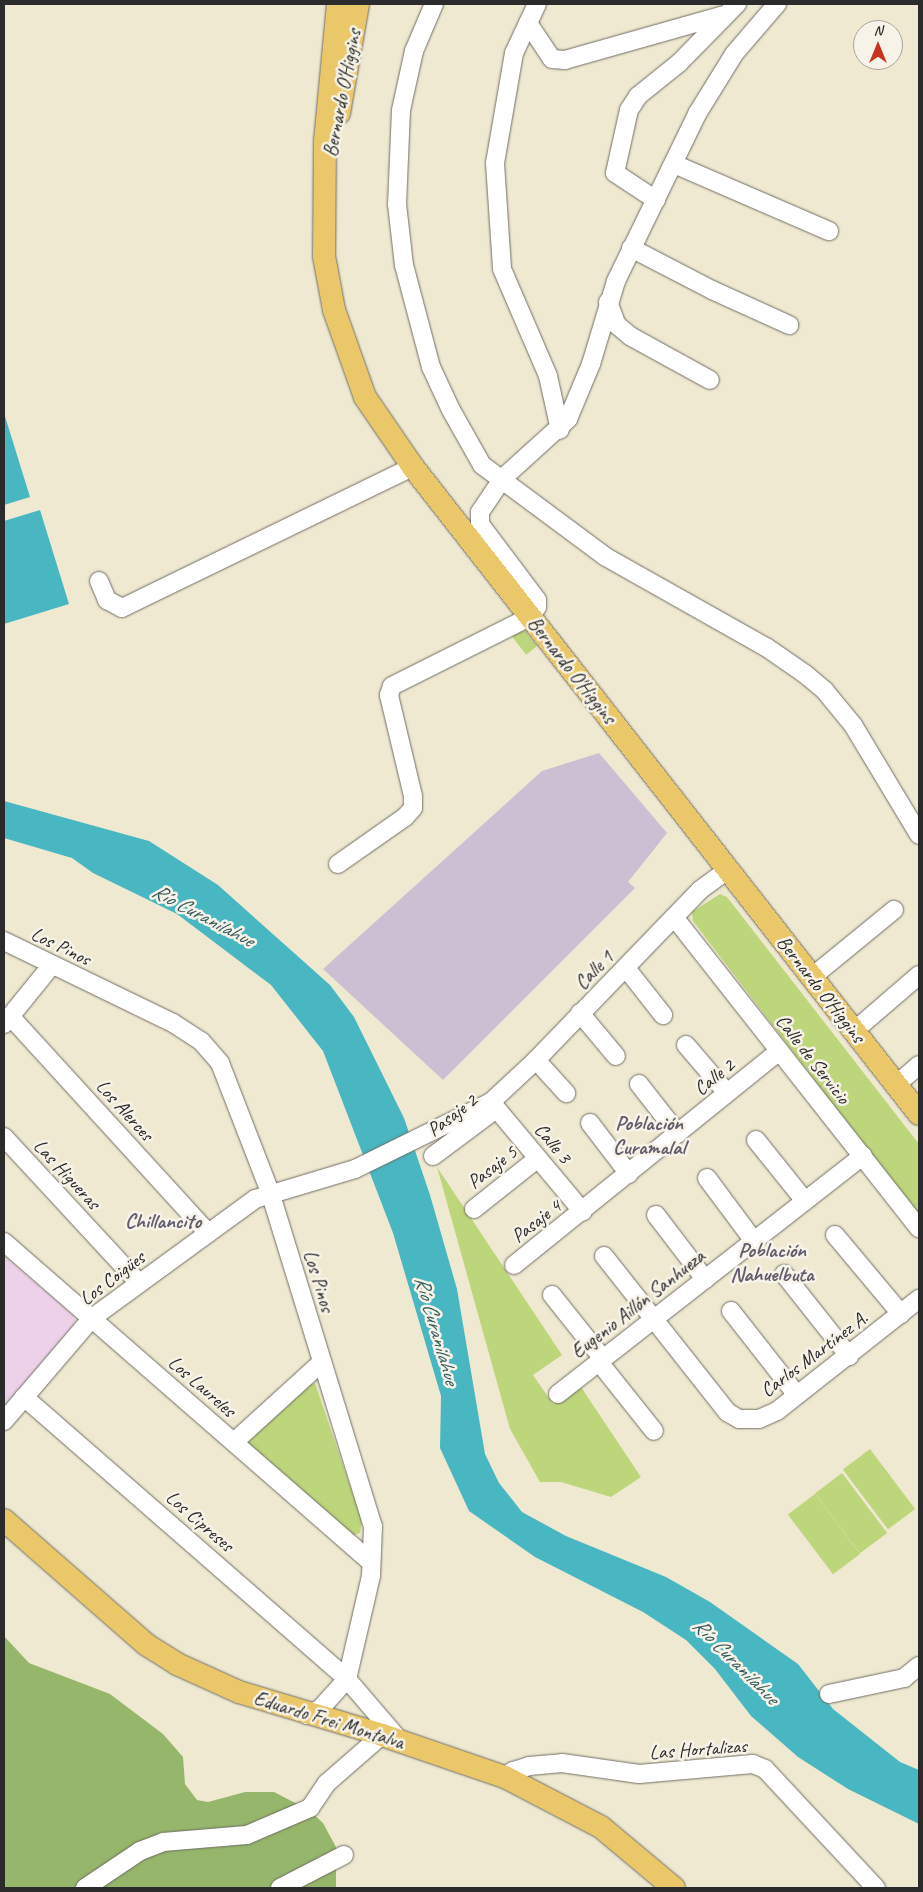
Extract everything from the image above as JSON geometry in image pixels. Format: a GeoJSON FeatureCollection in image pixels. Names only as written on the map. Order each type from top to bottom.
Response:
{"type":"FeatureCollection","features":[{"type":"Feature","properties":{"kind":"main road","name":"Bernardo O'Higgins"},"geometry":{"type":"LineString","coordinates":[[338,4],[329,79],[324,182],[326,271],[340,331],[365,397],[413,467],[919,1114]]}},
{"type":"Feature","properties":{"kind":"main road","name":"Bernardo O'Higgins"},"geometry":{"type":"LineString","coordinates":[[324,182],[334,146],[358,4]]}},
{"type":"Feature","properties":{"kind":"main road","name":"Eduardo Frei Montalva"},"geometry":{"type":"LineString","coordinates":[[4,1520],[162,1655],[219,1686],[307,1715],[392,1739],[505,1777],[601,1827],[674,1888]]}},
{"type":"Feature","properties":{"kind":"street"},"geometry":{"type":"LineString","coordinates":[[434,4],[414,51],[401,110],[397,204],[404,265],[431,366],[450,410],[482,465],[503,478],[600,553],[766,647],[805,674],[825,691],[853,725],[919,836]]}},
{"type":"Feature","properties":{"kind":"street"},"geometry":{"type":"LineString","coordinates":[[537,4],[514,53],[495,163],[502,269],[548,376],[560,430]]}},
{"type":"Feature","properties":{"kind":"street"},"geometry":{"type":"LineString","coordinates":[[338,864],[405,817],[413,808],[413,796],[389,696],[392,686],[530,617],[537,607],[537,600],[479,521],[481,509],[503,478],[560,430],[581,394],[608,302],[631,248],[697,114],[734,54],[777,4]]}},
{"type":"Feature","properties":{"kind":"street"},"geometry":{"type":"LineString","coordinates":[[528,23],[552,59],[565,60],[731,9]]}},
{"type":"Feature","properties":{"kind":"street"},"geometry":{"type":"LineString","coordinates":[[656,200],[615,173],[628,110],[638,96],[691,52],[731,9]]}},
{"type":"Feature","properties":{"kind":"street"},"geometry":{"type":"LineString","coordinates":[[674,164],[829,231]]}},
{"type":"Feature","properties":{"kind":"street"},"geometry":{"type":"LineString","coordinates":[[631,248],[712,290],[789,324]]}},
{"type":"Feature","properties":{"kind":"street"},"geometry":{"type":"LineString","coordinates":[[608,302],[617,324],[630,336],[710,380]]}},
{"type":"Feature","properties":{"kind":"street"},"geometry":{"type":"LineString","coordinates":[[99,582],[107,600],[122,608],[413,467]]}},
{"type":"Feature","properties":{"kind":"street","name":"Calle 1"},"geometry":{"type":"LineString","coordinates":[[494,1105],[580,1013],[626,968],[700,890],[728,870]]}},
{"type":"Feature","properties":{"kind":"street"},"geometry":{"type":"LineString","coordinates":[[812,977],[894,910]]}},
{"type":"Feature","properties":{"kind":"street","name":"Calle de Servicio"},"geometry":{"type":"LineString","coordinates":[[674,917],[919,1228]]}},
{"type":"Feature","properties":{"kind":"street","name":"Los Pinos"},"geometry":{"type":"LineString","coordinates":[[4,941],[51,966],[173,1023],[201,1041],[220,1063],[270,1192],[373,1526],[371,1562],[347,1679]]}},
{"type":"Feature","properties":{"kind":"street"},"geometry":{"type":"LineString","coordinates":[[7,1020],[51,966]]}},
{"type":"Feature","properties":{"kind":"street"},"geometry":{"type":"LineString","coordinates":[[626,968],[663,1015]]}},
{"type":"Feature","properties":{"kind":"street"},"geometry":{"type":"LineString","coordinates":[[854,1031],[919,975]]}},
{"type":"Feature","properties":{"kind":"street"},"geometry":{"type":"LineString","coordinates":[[580,1013],[616,1056]]}},
{"type":"Feature","properties":{"kind":"street","name":"Los Alerces"},"geometry":{"type":"LineString","coordinates":[[7,1020],[208,1233]]}},
{"type":"Feature","properties":{"kind":"street"},"geometry":{"type":"LineString","coordinates":[[686,1044],[727,1093]]}},
{"type":"Feature","properties":{"kind":"street","name":"Calle 2"},"geometry":{"type":"LineString","coordinates":[[583,1212],[779,1051]]}},
{"type":"Feature","properties":{"kind":"street"},"geometry":{"type":"LineString","coordinates":[[536,1060],[566,1093]]}},
{"type":"Feature","properties":{"kind":"street"},"geometry":{"type":"LineString","coordinates":[[896,1085],[919,1065]]}},
{"type":"Feature","properties":{"kind":"street"},"geometry":{"type":"LineString","coordinates":[[639,1084],[678,1134]]}},
{"type":"Feature","properties":{"kind":"street","name":"Los Coigües"},"geometry":{"type":"LineString","coordinates":[[4,1421],[92,1318],[255,1199],[270,1192],[354,1168],[494,1105]]}},
{"type":"Feature","properties":{"kind":"street","name":"Pasaje 2"},"geometry":{"type":"LineString","coordinates":[[433,1156],[494,1105]]}},
{"type":"Feature","properties":{"kind":"street","name":"Calle 3"},"geometry":{"type":"LineString","coordinates":[[494,1105],[583,1212]]}},
{"type":"Feature","properties":{"kind":"street"},"geometry":{"type":"LineString","coordinates":[[590,1123],[629,1174]]}},
{"type":"Feature","properties":{"kind":"street","name":"Las Higueras"},"geometry":{"type":"LineString","coordinates":[[4,1138],[140,1283]]}},
{"type":"Feature","properties":{"kind":"street"},"geometry":{"type":"LineString","coordinates":[[756,1140],[805,1201]]}},
{"type":"Feature","properties":{"kind":"street","name":"Eugenio Aillón Sanhueza"},"geometry":{"type":"LineString","coordinates":[[558,1394],[863,1156]]}},
{"type":"Feature","properties":{"kind":"street","name":"Pasaje 5"},"geometry":{"type":"LineString","coordinates":[[474,1209],[538,1159]]}},
{"type":"Feature","properties":{"kind":"street"},"geometry":{"type":"LineString","coordinates":[[707,1178],[754,1241]]}},
{"type":"Feature","properties":{"kind":"street","name":"Pasaje 4"},"geometry":{"type":"LineString","coordinates":[[514,1265],[583,1212]]}},
{"type":"Feature","properties":{"kind":"street"},"geometry":{"type":"LineString","coordinates":[[656,1215],[705,1279]]}},
{"type":"Feature","properties":{"kind":"street"},"geometry":{"type":"LineString","coordinates":[[835,1235],[901,1314]]}},
{"type":"Feature","properties":{"kind":"street","name":"Los Laureles"},"geometry":{"type":"LineString","coordinates":[[4,1242],[371,1562]]}},
{"type":"Feature","properties":{"kind":"street"},"geometry":{"type":"LineString","coordinates":[[604,1256],[652,1320]]}},
{"type":"Feature","properties":{"kind":"street"},"geometry":{"type":"LineString","coordinates":[[784,1274],[849,1356]]}},
{"type":"Feature","properties":{"kind":"street"},"geometry":{"type":"LineString","coordinates":[[552,1295],[654,1431]]}},
{"type":"Feature","properties":{"kind":"street","name":"Carlos Martínez A."},"geometry":{"type":"LineString","coordinates":[[652,1320],[727,1412],[745,1419],[766,1417],[849,1356],[919,1299]]}},
{"type":"Feature","properties":{"kind":"street"},"geometry":{"type":"LineString","coordinates":[[732,1311],[796,1394]]}},
{"type":"Feature","properties":{"kind":"street"},"geometry":{"type":"LineString","coordinates":[[234,1442],[322,1362]]}},
{"type":"Feature","properties":{"kind":"street","name":"Los Cipreses"},"geometry":{"type":"LineString","coordinates":[[24,1397],[347,1679]]}},
{"type":"Feature","properties":{"kind":"street"},"geometry":{"type":"LineString","coordinates":[[829,1694],[904,1678],[919,1666]]}},
{"type":"Feature","properties":{"kind":"street"},"geometry":{"type":"LineString","coordinates":[[85,1888],[140,1851],[163,1842],[247,1835],[310,1808],[328,1783],[392,1739],[347,1679],[320,1709],[307,1715]]}},
{"type":"Feature","properties":{"kind":"street","name":"Las Hortalizas"},"geometry":{"type":"LineString","coordinates":[[505,1777],[512,1771],[530,1766],[562,1763],[639,1774],[753,1764],[765,1769],[876,1888]]}},
{"type":"Feature","properties":{"kind":"street"},"geometry":{"type":"LineString","coordinates":[[280,1888],[344,1854]]}},
{"type":"Feature","properties":{"kind":"shaded area"},"geometry":{"type":"Polygon","coordinates":[[[599,753],[667,833],[628,882],[635,888],[443,1080],[323,969],[542,771],[599,753]]]}},
{"type":"Feature","properties":{"kind":"shaded area"},"geometry":{"type":"Polygon","coordinates":[[[4,1256],[73,1315],[76,1322],[4,1408],[4,1256]]]}},
{"type":"Feature","properties":{"kind":"green space"},"geometry":{"type":"Polygon","coordinates":[[[523,628],[537,646],[526,655],[512,637],[523,628]]]}},
{"type":"Feature","properties":{"kind":"green space"},"geometry":{"type":"Polygon","coordinates":[[[720,894],[727,897],[919,1144],[919,1217],[693,921],[692,912],[720,894]]]}},
{"type":"Feature","properties":{"kind":"green space"},"geometry":{"type":"Polygon","coordinates":[[[437,1167],[562,1355],[533,1375],[553,1404],[581,1387],[641,1477],[611,1497],[561,1482],[540,1482],[510,1429],[437,1167]]]}},
{"type":"Feature","properties":{"kind":"green space"},"geometry":{"type":"Polygon","coordinates":[[[315,1383],[362,1521],[360,1533],[352,1536],[244,1442],[303,1387],[315,1383]]]}},
{"type":"Feature","properties":{"kind":"green space"},"geometry":{"type":"Polygon","coordinates":[[[870,1449],[915,1509],[888,1529],[843,1469],[870,1449]]]}},
{"type":"Feature","properties":{"kind":"green space"},"geometry":{"type":"Polygon","coordinates":[[[842,1473],[887,1533],[860,1553],[815,1493],[842,1473]]]}},
{"type":"Feature","properties":{"kind":"green space"},"geometry":{"type":"Polygon","coordinates":[[[815,1494],[860,1554],[833,1574],[788,1514],[815,1494]]]}},
{"type":"Feature","properties":{"kind":"green space"},"geometry":{"type":"Polygon","coordinates":[[[4,1636],[29,1663],[110,1694],[163,1734],[183,1757],[185,1784],[197,1800],[208,1802],[245,1792],[274,1792],[309,1810],[323,1823],[336,1847],[336,1888],[4,1888],[4,1636]]]}},
{"type":"Feature","properties":{"kind":"water"},"geometry":{"type":"Polygon","coordinates":[[[4,413],[30,497],[4,505],[4,413]]]}},
{"type":"Feature","properties":{"kind":"water"},"geometry":{"type":"Polygon","coordinates":[[[40,510],[69,604],[4,624],[4,521],[40,510]]]}},
{"type":"Feature","properties":{"kind":"water","name":"Río Curanilahue"},"geometry":{"type":"Polygon","coordinates":[[[4,801],[149,841],[218,885],[330,985],[354,1017],[404,1118],[430,1195],[457,1289],[485,1454],[499,1483],[522,1512],[566,1536],[666,1577],[710,1602],[798,1664],[833,1709],[900,1762],[919,1770],[919,1824],[848,1789],[798,1757],[751,1716],[715,1669],[686,1640],[643,1612],[535,1557],[469,1511],[440,1448],[441,1396],[393,1233],[323,1051],[271,985],[177,914],[93,873],[72,858],[4,838],[4,801]]]}},
{"type":"Feature","properties":{"kind":"district","name":"Población Curamalal"},"geometry":{"type":"Point","coordinates":[649,1135]}},
{"type":"Feature","properties":{"kind":"district","name":"Chillancito"},"geometry":{"type":"Point","coordinates":[163,1221]}},
{"type":"Feature","properties":{"kind":"district","name":"Población Nahuelbuta"},"geometry":{"type":"Point","coordinates":[772,1262]}}]}
